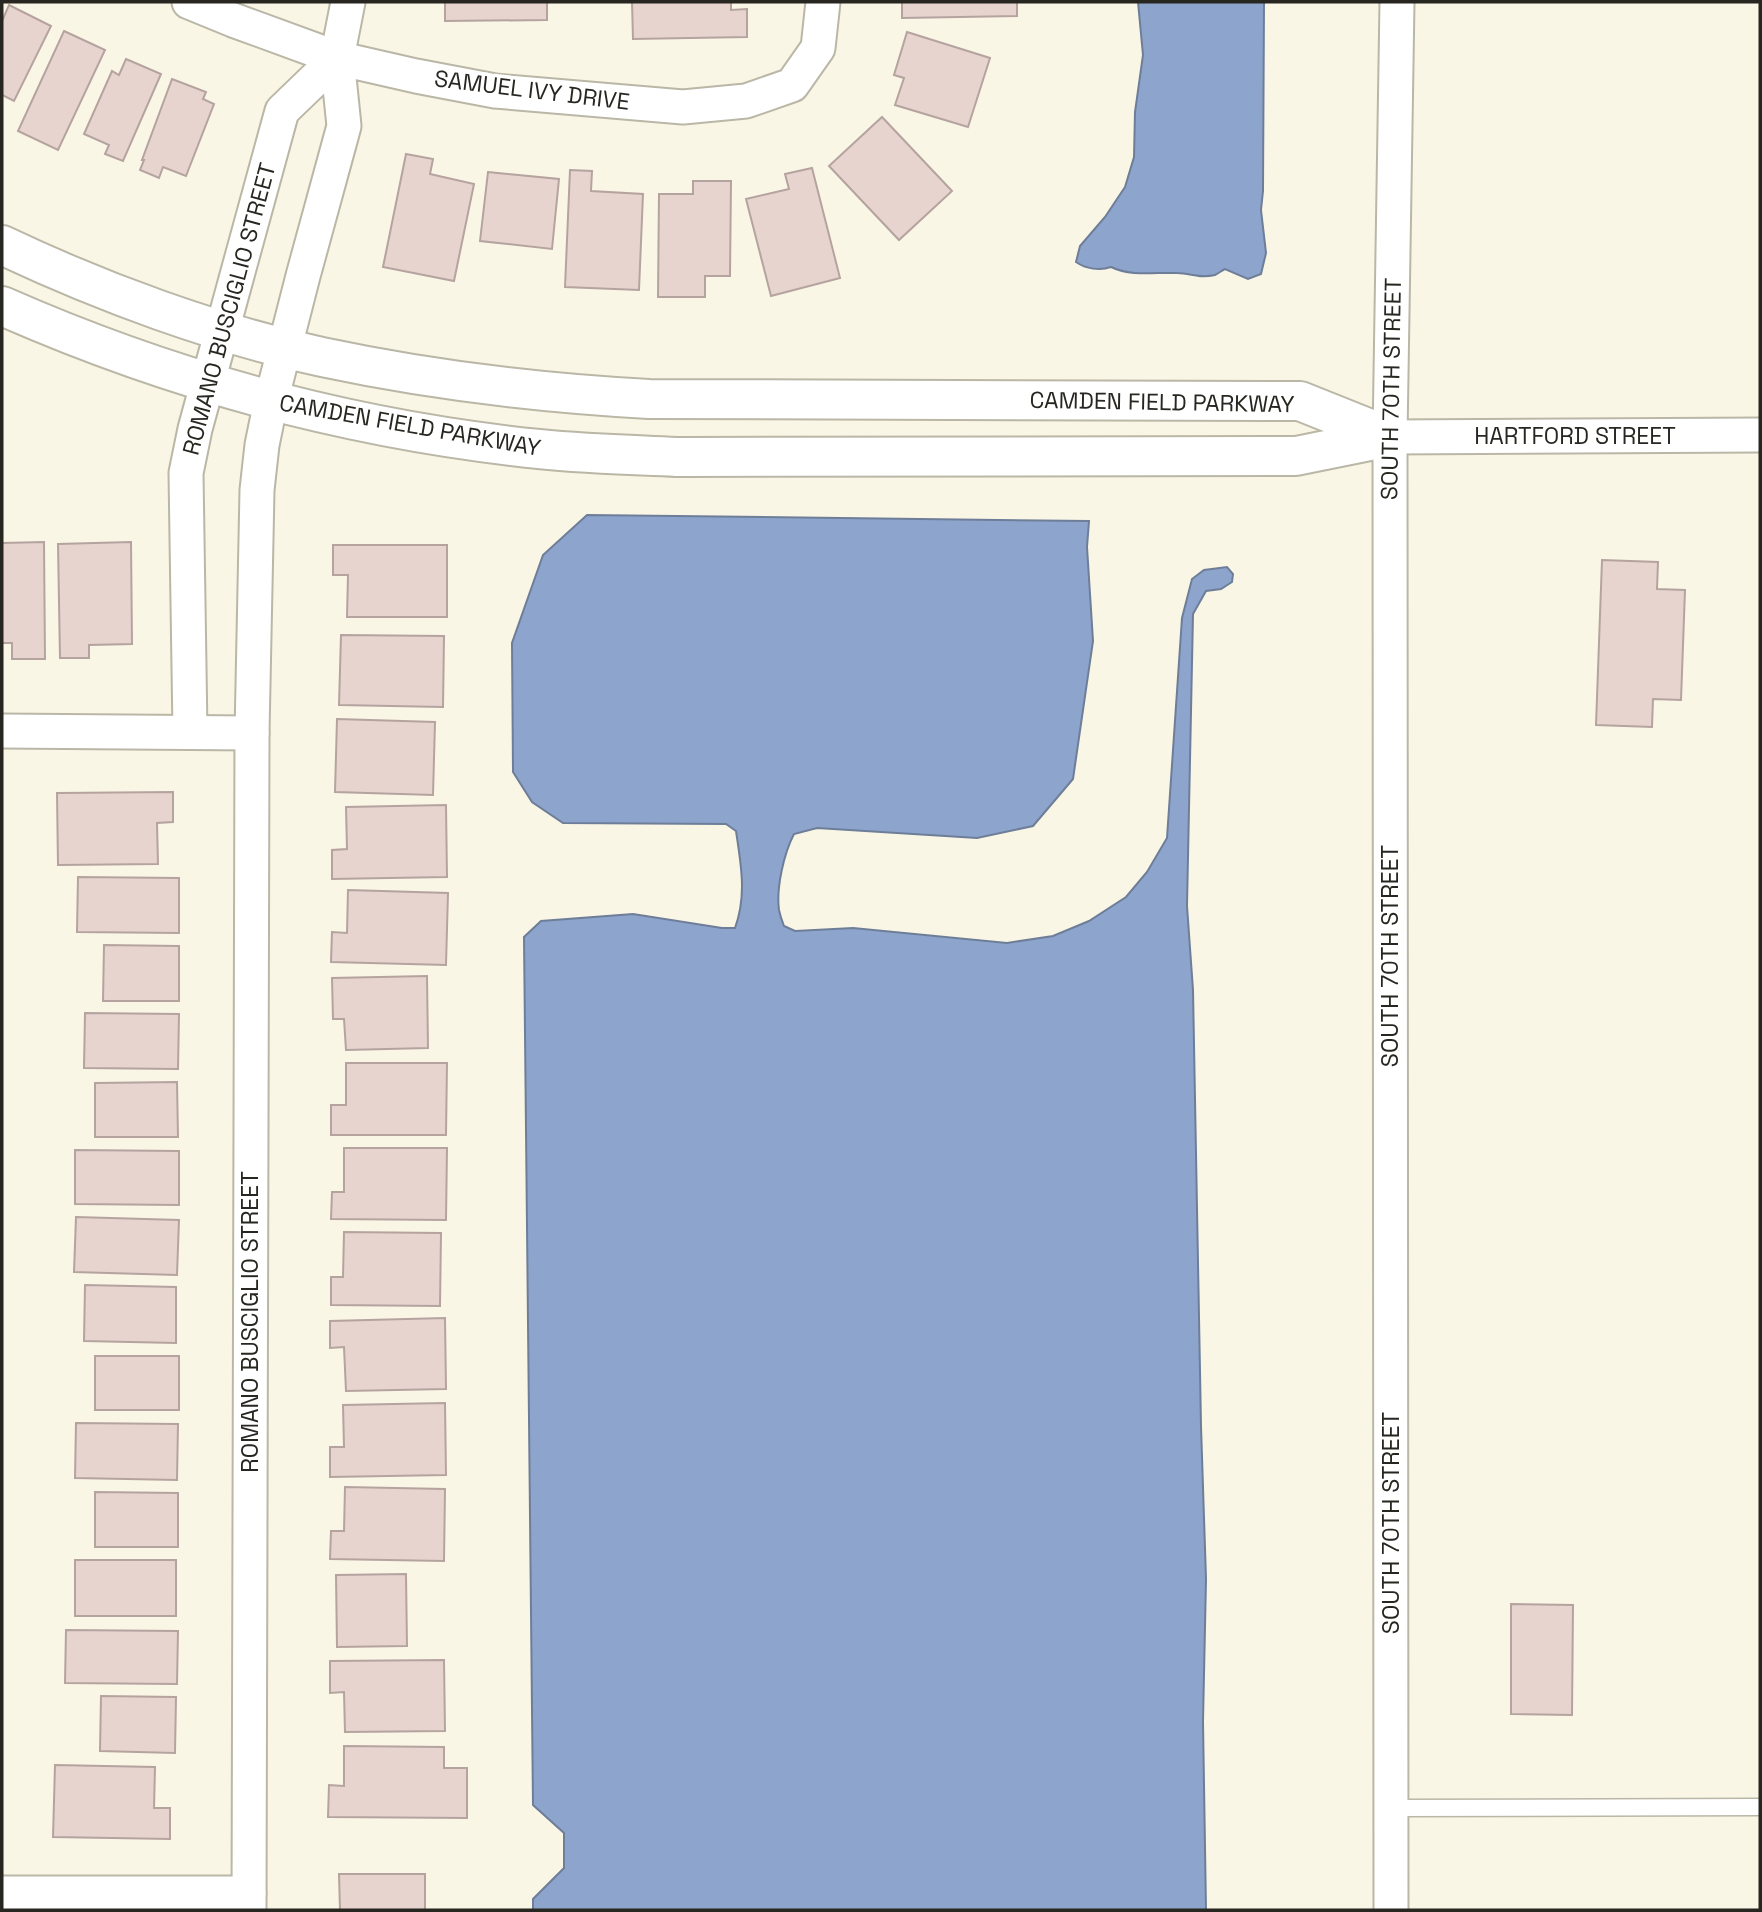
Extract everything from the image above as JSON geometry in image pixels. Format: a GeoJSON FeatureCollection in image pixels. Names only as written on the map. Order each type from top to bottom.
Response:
{"type":"FeatureCollection","features":[{"type":"Feature","properties":{"kind":"street","name":"SAMUEL IVY DRIVE"},"geometry":{"type":"LineString","coordinates":[[189,2],[337,58],[415,76],[495,91],[683,107],[746,101],[792,85],[818,48],[823,2]]}},
{"type":"Feature","properties":{"kind":"street","name":"ROMANO BUSCIGLIO STREET"},"geometry":{"type":"LineString","coordinates":[[249,1902],[252,733],[257,490],[271,401],[344,126],[337,58],[348,2]]}},
{"type":"Feature","properties":{"kind":"street","name":"SOUTH 70TH STREET"},"geometry":{"type":"LineString","coordinates":[[1391,1910],[1390,438],[1397,2]]}},
{"type":"Feature","properties":{"kind":"street","name":"ROMANO BUSCIGLIO STREET"},"geometry":{"type":"LineString","coordinates":[[190,732],[186,473],[195,429],[282,111],[337,58]]}},
{"type":"Feature","properties":{"kind":"street","name":"CAMDEN FIELD PARKWAY"},"geometry":{"type":"LineString","coordinates":[[2,245],[30,259],[127,297],[222,330],[334,359],[452,380],[541,391],[649,399],[1300,401],[1390,438]]}},
{"type":"Feature","properties":{"kind":"street","name":"CAMDEN FIELD PARKWAY"},"geometry":{"type":"LineString","coordinates":[[2,306],[128,357],[271,401],[381,425],[538,449],[608,455],[682,457],[1296,456],[1390,438]]}},
{"type":"Feature","properties":{"kind":"street","name":"HARTFORD STREET"},"geometry":{"type":"LineString","coordinates":[[1390,438],[1760,435]]}},
{"type":"Feature","properties":{"kind":"street"},"geometry":{"type":"LineString","coordinates":[[2,731],[252,733]]}},
{"type":"Feature","properties":{"kind":"street"},"geometry":{"type":"LineString","coordinates":[[2,1893],[249,1902]]}},
{"type":"Feature","properties":{"kind":"lane"},"geometry":{"type":"LineString","coordinates":[[1391,1808],[1760,1807]]}},
{"type":"Feature","properties":{"kind":"water"},"geometry":{"type":"Polygon","coordinates":[[[1138,2],[1264,2],[1261,210],[1266,253],[1261,274],[1248,279],[1225,269],[1215,275],[1204,276],[1135,273],[1111,267],[1093,269],[1076,262],[1080,246],[1105,217],[1125,187],[1134,157],[1135,112],[1143,55],[1138,2]]]}},
{"type":"Feature","properties":{"kind":"water"},"geometry":{"type":"Polygon","coordinates":[[[587,515],[1089,521],[1087,547],[1093,641],[1073,779],[1033,826],[977,838],[817,828],[794,834],[782,871],[778,901],[784,926],[795,931],[853,928],[1007,943],[1053,936],[1089,921],[1126,897],[1147,872],[1167,838],[1182,618],[1192,579],[1204,570],[1227,567],[1233,574],[1232,582],[1221,589],[1206,591],[1193,614],[1187,906],[1193,990],[1206,1579],[1203,1722],[1206,1910],[533,1910],[533,1899],[564,1868],[564,1833],[533,1805],[524,937],[541,921],[633,914],[735,928],[742,892],[736,831],[726,824],[563,823],[532,802],[513,772],[512,643],[543,555],[587,515]]]}},
{"type":"Feature","properties":{"kind":"building"},"geometry":{"type":"Polygon","coordinates":[[[445,2],[547,2],[547,20],[445,21],[445,2]]]}},
{"type":"Feature","properties":{"kind":"building"},"geometry":{"type":"Polygon","coordinates":[[[632,2],[731,2],[731,10],[747,9],[747,37],[633,39],[632,2]]]}},
{"type":"Feature","properties":{"kind":"building"},"geometry":{"type":"Polygon","coordinates":[[[902,2],[1017,2],[1017,16],[902,18],[902,2]]]}},
{"type":"Feature","properties":{"kind":"building"},"geometry":{"type":"Polygon","coordinates":[[[9,5],[51,26],[14,101],[2,95],[2,21],[9,5]]]}},
{"type":"Feature","properties":{"kind":"building"},"geometry":{"type":"Polygon","coordinates":[[[64,31],[105,50],[58,150],[18,131],[64,31]]]}},
{"type":"Feature","properties":{"kind":"building"},"geometry":{"type":"Polygon","coordinates":[[[907,32],[990,58],[968,127],[895,105],[904,78],[894,75],[907,32]]]}},
{"type":"Feature","properties":{"kind":"building"},"geometry":{"type":"Polygon","coordinates":[[[126,59],[161,74],[123,161],[105,154],[109,145],[84,134],[112,71],[119,75],[126,59]]]}},
{"type":"Feature","properties":{"kind":"building"},"geometry":{"type":"Polygon","coordinates":[[[172,79],[206,92],[203,99],[214,104],[186,176],[163,167],[159,178],[140,170],[172,79]]]}},
{"type":"Feature","properties":{"kind":"building"},"geometry":{"type":"Polygon","coordinates":[[[882,117],[952,191],[899,240],[829,166],[882,117]]]}},
{"type":"Feature","properties":{"kind":"building"},"geometry":{"type":"Polygon","coordinates":[[[406,154],[433,159],[430,174],[474,184],[454,281],[383,267],[406,154]]]}},
{"type":"Feature","properties":{"kind":"building"},"geometry":{"type":"Polygon","coordinates":[[[812,168],[840,278],[771,296],[746,199],[789,189],[785,174],[812,168]]]}},
{"type":"Feature","properties":{"kind":"building"},"geometry":{"type":"Polygon","coordinates":[[[570,170],[592,171],[591,191],[643,194],[639,290],[565,287],[570,170]]]}},
{"type":"Feature","properties":{"kind":"building"},"geometry":{"type":"Polygon","coordinates":[[[488,172],[559,179],[552,249],[480,241],[488,172]]]}},
{"type":"Feature","properties":{"kind":"building"},"geometry":{"type":"Polygon","coordinates":[[[693,181],[731,181],[730,276],[705,276],[705,297],[658,297],[659,194],[693,194],[693,181]]]}},
{"type":"Feature","properties":{"kind":"building"},"geometry":{"type":"Polygon","coordinates":[[[44,542],[45,659],[12,659],[12,643],[2,643],[2,543],[44,542]]]}},
{"type":"Feature","properties":{"kind":"building"},"geometry":{"type":"Polygon","coordinates":[[[131,542],[132,644],[89,645],[89,658],[60,658],[58,544],[131,542]]]}},
{"type":"Feature","properties":{"kind":"building"},"geometry":{"type":"Polygon","coordinates":[[[333,545],[447,545],[447,617],[347,617],[348,575],[333,575],[333,545]]]}},
{"type":"Feature","properties":{"kind":"building"},"geometry":{"type":"Polygon","coordinates":[[[1602,560],[1658,562],[1657,589],[1685,590],[1681,700],[1653,699],[1652,727],[1596,725],[1602,560]]]}},
{"type":"Feature","properties":{"kind":"building"},"geometry":{"type":"Polygon","coordinates":[[[341,635],[444,636],[443,707],[339,705],[341,635]]]}},
{"type":"Feature","properties":{"kind":"building"},"geometry":{"type":"Polygon","coordinates":[[[337,719],[435,722],[433,795],[335,792],[337,719]]]}},
{"type":"Feature","properties":{"kind":"building"},"geometry":{"type":"Polygon","coordinates":[[[173,792],[173,822],[157,823],[158,864],[58,865],[57,793],[173,792]]]}},
{"type":"Feature","properties":{"kind":"building"},"geometry":{"type":"Polygon","coordinates":[[[446,805],[447,877],[332,879],[332,850],[347,849],[346,807],[446,805]]]}},
{"type":"Feature","properties":{"kind":"building"},"geometry":{"type":"Polygon","coordinates":[[[78,877],[179,878],[179,933],[77,932],[78,877]]]}},
{"type":"Feature","properties":{"kind":"building"},"geometry":{"type":"Polygon","coordinates":[[[348,890],[448,893],[446,965],[331,962],[332,932],[347,933],[348,890]]]}},
{"type":"Feature","properties":{"kind":"building"},"geometry":{"type":"Polygon","coordinates":[[[104,945],[179,946],[179,1001],[103,1001],[104,945]]]}},
{"type":"Feature","properties":{"kind":"building"},"geometry":{"type":"Polygon","coordinates":[[[427,976],[428,1048],[346,1050],[344,1019],[333,1019],[332,978],[427,976]]]}},
{"type":"Feature","properties":{"kind":"building"},"geometry":{"type":"Polygon","coordinates":[[[85,1013],[179,1014],[178,1069],[84,1068],[85,1013]]]}},
{"type":"Feature","properties":{"kind":"building"},"geometry":{"type":"Polygon","coordinates":[[[346,1063],[447,1063],[446,1135],[331,1135],[331,1105],[346,1105],[346,1063]]]}},
{"type":"Feature","properties":{"kind":"building"},"geometry":{"type":"Polygon","coordinates":[[[177,1082],[178,1137],[95,1137],[95,1083],[177,1082]]]}},
{"type":"Feature","properties":{"kind":"building"},"geometry":{"type":"Polygon","coordinates":[[[344,1148],[447,1148],[446,1220],[331,1219],[332,1192],[344,1192],[344,1148]]]}},
{"type":"Feature","properties":{"kind":"building"},"geometry":{"type":"Polygon","coordinates":[[[75,1150],[179,1151],[179,1205],[75,1204],[75,1150]]]}},
{"type":"Feature","properties":{"kind":"building"},"geometry":{"type":"Polygon","coordinates":[[[76,1217],[179,1220],[177,1275],[74,1272],[76,1217]]]}},
{"type":"Feature","properties":{"kind":"building"},"geometry":{"type":"Polygon","coordinates":[[[344,1232],[441,1233],[440,1306],[331,1305],[331,1277],[343,1277],[344,1232]]]}},
{"type":"Feature","properties":{"kind":"building"},"geometry":{"type":"Polygon","coordinates":[[[85,1285],[176,1287],[176,1343],[84,1341],[85,1285]]]}},
{"type":"Feature","properties":{"kind":"building"},"geometry":{"type":"Polygon","coordinates":[[[445,1318],[446,1389],[346,1391],[344,1347],[330,1348],[330,1321],[445,1318]]]}},
{"type":"Feature","properties":{"kind":"building"},"geometry":{"type":"Polygon","coordinates":[[[95,1356],[179,1356],[179,1410],[95,1410],[95,1356]]]}},
{"type":"Feature","properties":{"kind":"building"},"geometry":{"type":"Polygon","coordinates":[[[445,1403],[446,1475],[330,1477],[330,1447],[344,1447],[343,1405],[445,1403]]]}},
{"type":"Feature","properties":{"kind":"building"},"geometry":{"type":"Polygon","coordinates":[[[76,1423],[178,1424],[177,1480],[75,1478],[76,1423]]]}},
{"type":"Feature","properties":{"kind":"building"},"geometry":{"type":"Polygon","coordinates":[[[345,1487],[445,1489],[444,1561],[330,1559],[331,1531],[344,1531],[345,1487]]]}},
{"type":"Feature","properties":{"kind":"building"},"geometry":{"type":"Polygon","coordinates":[[[95,1492],[178,1493],[178,1547],[95,1547],[95,1492]]]}},
{"type":"Feature","properties":{"kind":"building"},"geometry":{"type":"Polygon","coordinates":[[[75,1560],[176,1560],[176,1616],[75,1616],[75,1560]]]}},
{"type":"Feature","properties":{"kind":"building"},"geometry":{"type":"Polygon","coordinates":[[[406,1574],[407,1646],[337,1647],[336,1575],[406,1574]]]}},
{"type":"Feature","properties":{"kind":"building"},"geometry":{"type":"Polygon","coordinates":[[[1511,1604],[1573,1605],[1572,1715],[1511,1714],[1511,1604]]]}},
{"type":"Feature","properties":{"kind":"building"},"geometry":{"type":"Polygon","coordinates":[[[66,1630],[178,1631],[177,1684],[65,1683],[66,1630]]]}},
{"type":"Feature","properties":{"kind":"building"},"geometry":{"type":"Polygon","coordinates":[[[444,1660],[445,1731],[345,1732],[344,1692],[330,1693],[330,1661],[444,1660]]]}},
{"type":"Feature","properties":{"kind":"building"},"geometry":{"type":"Polygon","coordinates":[[[101,1696],[176,1697],[175,1753],[100,1751],[101,1696]]]}},
{"type":"Feature","properties":{"kind":"building"},"geometry":{"type":"Polygon","coordinates":[[[344,1746],[444,1747],[444,1768],[467,1768],[467,1818],[328,1817],[329,1785],[344,1786],[344,1746]]]}},
{"type":"Feature","properties":{"kind":"building"},"geometry":{"type":"Polygon","coordinates":[[[55,1765],[155,1767],[154,1808],[170,1808],[170,1839],[53,1837],[55,1765]]]}},
{"type":"Feature","properties":{"kind":"building"},"geometry":{"type":"Polygon","coordinates":[[[339,1874],[425,1874],[425,1910],[340,1910],[339,1874]]]}}]}
